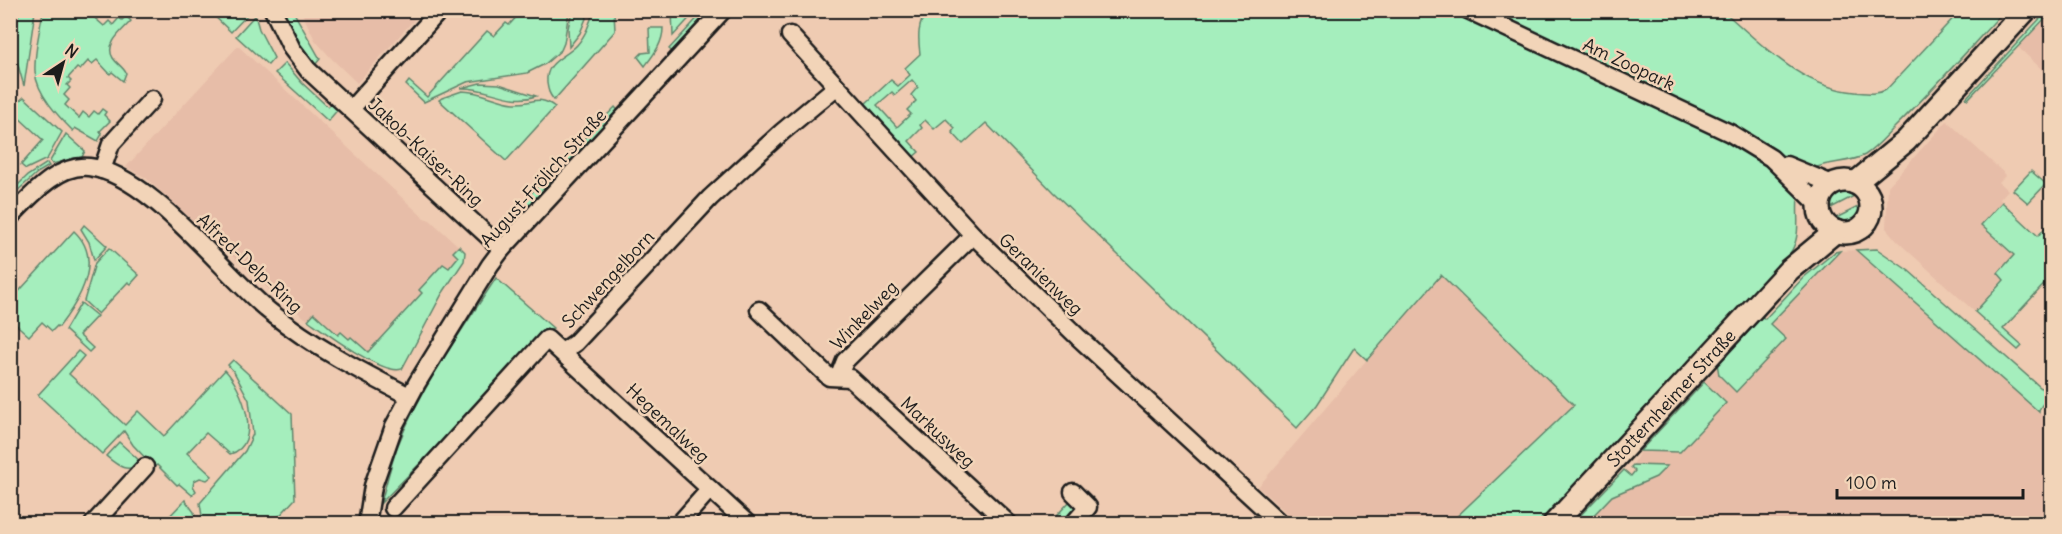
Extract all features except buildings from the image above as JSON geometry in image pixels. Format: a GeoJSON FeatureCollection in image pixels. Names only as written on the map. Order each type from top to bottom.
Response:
{"type":"FeatureCollection","features":[{"type":"Feature","properties":{"kind":"main road"},"geometry":{"type":"LineString","coordinates":[[1862,189],[2026,10]]}},
{"type":"Feature","properties":{"kind":"main road"},"geometry":{"type":"LineString","coordinates":[[1847,181],[1862,189],[1871,211],[1866,224],[1849,233],[1826,218],[1821,197],[1832,184],[1847,181]]}},
{"type":"Feature","properties":{"kind":"main road","name":"Stotternheimer Straße"},"geometry":{"type":"LineString","coordinates":[[1554,524],[1789,270],[1826,218]]}},
{"type":"Feature","properties":{"kind":"street","name":"Jakob-Kaiser-Ring"},"geometry":{"type":"LineString","coordinates":[[273,10],[292,49],[308,70],[502,249]]}},
{"type":"Feature","properties":{"kind":"street","name":"Jakob-Kaiser-Ring"},"geometry":{"type":"LineString","coordinates":[[351,109],[440,10]]}},
{"type":"Feature","properties":{"kind":"street","name":"August-Frölich-Straße"},"geometry":{"type":"LineString","coordinates":[[367,524],[373,486],[394,426],[490,265],[502,249],[723,10]]}},
{"type":"Feature","properties":{"kind":"street","name":"Am Zoopark"},"geometry":{"type":"LineString","coordinates":[[1468,10],[1710,123],[1771,158],[1832,184]]}},
{"type":"Feature","properties":{"kind":"street","name":"Geranienweg"},"geometry":{"type":"LineString","coordinates":[[790,35],[973,235],[1078,338],[1281,524]]}},
{"type":"Feature","properties":{"kind":"street","name":"Schwengelborn"},"geometry":{"type":"LineString","coordinates":[[393,508],[548,339],[562,352],[575,343],[710,198],[782,132],[836,87]]}},
{"type":"Feature","properties":{"kind":"street"},"geometry":{"type":"LineString","coordinates":[[102,170],[111,144],[152,99]]}},
{"type":"Feature","properties":{"kind":"street","name":"Am Zoopark"},"geometry":{"type":"LineString","coordinates":[[1771,158],[1826,218]]}},
{"type":"Feature","properties":{"kind":"street","name":"Alfred-Delp-Ring"},"geometry":{"type":"LineString","coordinates":[[10,217],[41,185],[63,172],[81,166],[102,170],[132,183],[159,205],[267,310],[296,332],[350,366],[410,396]]}},
{"type":"Feature","properties":{"kind":"street","name":"Winkelweg"},"geometry":{"type":"LineString","coordinates":[[759,310],[829,377],[839,376],[844,361],[973,235]]}},
{"type":"Feature","properties":{"kind":"street","name":"Hegemalweg"},"geometry":{"type":"LineString","coordinates":[[562,352],[748,524]]}},
{"type":"Feature","properties":{"kind":"street","name":"Markusweg"},"geometry":{"type":"LineString","coordinates":[[839,376],[850,378],[1009,524]]}},
{"type":"Feature","properties":{"kind":"street"},"geometry":{"type":"LineString","coordinates":[[93,524],[145,467]]}},
{"type":"Feature","properties":{"kind":"street"},"geometry":{"type":"LineString","coordinates":[[679,524],[710,489]]}},
{"type":"Feature","properties":{"kind":"street"},"geometry":{"type":"LineString","coordinates":[[1073,492],[1088,507],[1073,524]]}},
{"type":"Feature","properties":{"kind":"shaded area"},"geometry":{"type":"Polygon","coordinates":[[[301,10],[422,11],[357,83],[315,40],[301,10]]]}},
{"type":"Feature","properties":{"kind":"shaded area"},"geometry":{"type":"Polygon","coordinates":[[[2051,12],[2051,78],[2018,47],[2051,12]]]}},
{"type":"Feature","properties":{"kind":"shaded area"},"geometry":{"type":"Polygon","coordinates":[[[238,46],[424,218],[430,220],[465,252],[464,261],[442,294],[402,369],[396,372],[382,367],[332,338],[281,300],[146,178],[126,167],[238,46]]]}},
{"type":"Feature","properties":{"kind":"shaded area"},"geometry":{"type":"Polygon","coordinates":[[[1947,121],[2006,175],[1999,182],[2008,190],[2000,199],[2002,202],[1981,225],[2014,255],[1998,273],[2004,279],[1975,312],[1897,241],[1886,228],[1888,186],[1947,121]]]}},
{"type":"Feature","properties":{"kind":"shaded area"},"geometry":{"type":"Polygon","coordinates":[[[1856,250],[2051,423],[2051,523],[1586,524],[1612,496],[1656,477],[1666,466],[1633,465],[1640,451],[1680,452],[1726,402],[1704,382],[1717,368],[1719,375],[1737,391],[1785,339],[1770,325],[1840,251],[1856,250]]]}},
{"type":"Feature","properties":{"kind":"shaded area"},"geometry":{"type":"Polygon","coordinates":[[[1440,274],[1574,405],[1450,523],[1298,523],[1258,487],[1440,274]]]}},
{"type":"Feature","properties":{"kind":"green space"},"geometry":{"type":"Polygon","coordinates":[[[21,11],[35,11],[24,86],[10,38],[11,26],[21,11]]]}},
{"type":"Feature","properties":{"kind":"green space"},"geometry":{"type":"Polygon","coordinates":[[[43,11],[91,11],[89,13],[104,26],[109,21],[113,25],[119,18],[122,20],[126,16],[131,21],[116,38],[111,48],[113,58],[126,73],[123,81],[112,72],[110,74],[97,60],[92,64],[88,61],[68,78],[71,81],[67,85],[70,88],[64,95],[69,100],[65,105],[79,118],[83,112],[89,117],[94,111],[98,114],[102,109],[106,112],[104,115],[110,121],[100,131],[102,134],[98,141],[75,128],[73,131],[55,112],[40,88],[35,64],[43,11]]]}},
{"type":"Feature","properties":{"kind":"green space"},"geometry":{"type":"Polygon","coordinates":[[[209,11],[251,11],[231,32],[209,11]]]}},
{"type":"Feature","properties":{"kind":"green space"},"geometry":{"type":"Polygon","coordinates":[[[281,11],[293,11],[320,59],[315,65],[295,40],[281,11]]]}},
{"type":"Feature","properties":{"kind":"green space"},"geometry":{"type":"Polygon","coordinates":[[[519,11],[569,11],[561,50],[545,64],[527,73],[467,82],[424,102],[406,85],[409,81],[427,97],[487,31],[494,36],[506,23],[509,25],[521,12],[519,11]]]}},
{"type":"Feature","properties":{"kind":"green space"},"geometry":{"type":"Polygon","coordinates":[[[572,11],[589,11],[580,33],[569,47],[568,28],[572,11]]]}},
{"type":"Feature","properties":{"kind":"green space"},"geometry":{"type":"Polygon","coordinates":[[[593,11],[614,11],[615,31],[554,100],[547,85],[549,70],[580,41],[593,11]]]}},
{"type":"Feature","properties":{"kind":"green space"},"geometry":{"type":"Polygon","coordinates":[[[672,11],[696,11],[673,36],[672,11]]]}},
{"type":"Feature","properties":{"kind":"green space"},"geometry":{"type":"Polygon","coordinates":[[[704,11],[714,11],[675,54],[669,49],[704,11]]]}},
{"type":"Feature","properties":{"kind":"green space"},"geometry":{"type":"Polygon","coordinates":[[[928,11],[1723,11],[1767,50],[1799,73],[1835,88],[1878,93],[1886,90],[1960,11],[2004,11],[1923,99],[1873,149],[1858,158],[1820,166],[1809,172],[1799,190],[1796,240],[1776,273],[1715,334],[1538,523],[1450,523],[1574,405],[1441,275],[1367,360],[1354,348],[1317,405],[1297,428],[1053,192],[986,123],[963,144],[952,132],[955,128],[946,119],[934,129],[925,120],[920,125],[922,128],[909,141],[919,152],[913,157],[865,104],[891,80],[898,86],[910,75],[905,68],[920,54],[919,31],[928,11]],[[912,80],[895,95],[892,92],[877,105],[897,127],[911,114],[907,110],[916,101],[911,95],[918,87],[912,80]]]}},
{"type":"Feature","properties":{"kind":"green space"},"geometry":{"type":"Polygon","coordinates":[[[2047,11],[2051,12],[1968,99],[1966,98],[2047,11]]]}},
{"type":"Feature","properties":{"kind":"green space"},"geometry":{"type":"Polygon","coordinates":[[[255,15],[259,29],[274,58],[268,65],[236,36],[255,15]]]}},
{"type":"Feature","properties":{"kind":"green space"},"geometry":{"type":"Polygon","coordinates":[[[649,28],[663,28],[663,33],[657,48],[645,66],[638,57],[642,53],[650,52],[649,28]]]}},
{"type":"Feature","properties":{"kind":"green space"},"geometry":{"type":"Polygon","coordinates":[[[285,63],[302,83],[328,107],[334,101],[340,107],[328,121],[275,73],[285,63]]]}},
{"type":"Feature","properties":{"kind":"green space"},"geometry":{"type":"Polygon","coordinates":[[[480,83],[499,84],[536,96],[517,98],[461,88],[480,83]]]}},
{"type":"Feature","properties":{"kind":"green space"},"geometry":{"type":"Polygon","coordinates":[[[462,91],[514,103],[540,100],[555,107],[506,161],[439,100],[462,91]]]}},
{"type":"Feature","properties":{"kind":"green space"},"geometry":{"type":"Polygon","coordinates":[[[24,97],[62,132],[47,159],[26,169],[21,165],[43,140],[17,116],[16,104],[24,97]]]}},
{"type":"Feature","properties":{"kind":"green space"},"geometry":{"type":"Polygon","coordinates":[[[615,107],[620,113],[569,166],[563,160],[615,107]]]}},
{"type":"Feature","properties":{"kind":"green space"},"geometry":{"type":"Polygon","coordinates":[[[66,134],[85,151],[82,157],[52,164],[50,161],[66,134]]]}},
{"type":"Feature","properties":{"kind":"green space"},"geometry":{"type":"Polygon","coordinates":[[[47,163],[49,166],[37,173],[15,193],[20,199],[11,210],[10,178],[18,185],[47,163]]]}},
{"type":"Feature","properties":{"kind":"green space"},"geometry":{"type":"Polygon","coordinates":[[[2031,171],[2046,184],[2028,203],[2013,190],[2031,171]]]}},
{"type":"Feature","properties":{"kind":"green space"},"geometry":{"type":"Polygon","coordinates":[[[549,175],[554,181],[505,230],[500,231],[499,226],[549,175]]]}},
{"type":"Feature","properties":{"kind":"green space"},"geometry":{"type":"Polygon","coordinates":[[[1845,190],[1856,195],[1827,210],[1832,196],[1845,190]]]}},
{"type":"Feature","properties":{"kind":"green space"},"geometry":{"type":"Polygon","coordinates":[[[2002,202],[2038,236],[2051,221],[2051,277],[2003,329],[2022,346],[2018,350],[1975,312],[2004,280],[1998,273],[2014,255],[1981,225],[2002,202]]]}},
{"type":"Feature","properties":{"kind":"green space"},"geometry":{"type":"Polygon","coordinates":[[[1862,205],[1859,216],[1852,223],[1842,225],[1832,220],[1862,205]]]}},
{"type":"Feature","properties":{"kind":"green space"},"geometry":{"type":"Polygon","coordinates":[[[84,225],[107,246],[94,260],[89,242],[81,229],[84,225]]]}},
{"type":"Feature","properties":{"kind":"green space"},"geometry":{"type":"Polygon","coordinates":[[[74,231],[83,242],[87,254],[88,267],[81,292],[59,327],[57,326],[52,331],[42,322],[29,336],[11,320],[11,300],[74,231]]]}},
{"type":"Feature","properties":{"kind":"green space"},"geometry":{"type":"Polygon","coordinates":[[[459,246],[465,252],[464,261],[442,294],[402,369],[393,369],[368,360],[308,320],[314,313],[338,335],[341,332],[349,339],[351,337],[368,352],[422,293],[419,290],[443,264],[449,268],[458,257],[453,252],[459,246]]]}},
{"type":"Feature","properties":{"kind":"green space"},"geometry":{"type":"Polygon","coordinates":[[[109,248],[139,275],[131,284],[128,282],[98,314],[84,301],[95,263],[109,248]]]}},
{"type":"Feature","properties":{"kind":"green space"},"geometry":{"type":"Polygon","coordinates":[[[1877,249],[1909,271],[2049,395],[2039,412],[1856,250],[1877,249]]]}},
{"type":"Feature","properties":{"kind":"green space"},"geometry":{"type":"Polygon","coordinates":[[[1840,251],[1770,324],[1786,339],[1736,392],[1719,375],[1717,363],[1761,316],[1765,319],[1803,278],[1835,252],[1840,251]]]}},
{"type":"Feature","properties":{"kind":"green space"},"geometry":{"type":"Polygon","coordinates":[[[496,278],[553,328],[381,503],[398,445],[419,401],[443,359],[496,278]]]}},
{"type":"Feature","properties":{"kind":"green space"},"geometry":{"type":"Polygon","coordinates":[[[81,303],[97,316],[79,335],[93,348],[89,352],[65,330],[81,303]]]}},
{"type":"Feature","properties":{"kind":"green space"},"geometry":{"type":"Polygon","coordinates":[[[78,351],[84,356],[69,374],[125,425],[138,411],[164,436],[225,370],[238,389],[247,415],[246,439],[240,449],[230,454],[206,433],[187,453],[212,476],[207,480],[200,478],[194,481],[193,486],[196,491],[192,495],[179,484],[177,485],[157,465],[154,467],[133,445],[124,431],[102,454],[38,395],[78,351]]]}},
{"type":"Feature","properties":{"kind":"green space"},"geometry":{"type":"Polygon","coordinates":[[[233,360],[292,414],[295,499],[273,523],[203,523],[200,503],[245,451],[253,434],[249,400],[228,365],[233,360]]]}},
{"type":"Feature","properties":{"kind":"green space"},"geometry":{"type":"Polygon","coordinates":[[[1704,382],[1726,403],[1680,452],[1640,451],[1704,382]]]}},
{"type":"Feature","properties":{"kind":"green space"},"geometry":{"type":"Polygon","coordinates":[[[119,442],[142,463],[127,468],[119,466],[106,456],[119,442]]]}},
{"type":"Feature","properties":{"kind":"green space"},"geometry":{"type":"Polygon","coordinates":[[[1633,465],[1667,466],[1656,477],[1612,496],[1586,523],[1573,523],[1624,470],[1631,476],[1635,471],[1631,467],[1633,465]]]}},
{"type":"Feature","properties":{"kind":"green space"},"geometry":{"type":"Polygon","coordinates":[[[185,500],[194,512],[196,523],[163,523],[185,500]]]}},
{"type":"Feature","properties":{"kind":"green space"},"geometry":{"type":"Polygon","coordinates":[[[1070,501],[1079,509],[1065,523],[1049,524],[1070,501]]]}}]}
